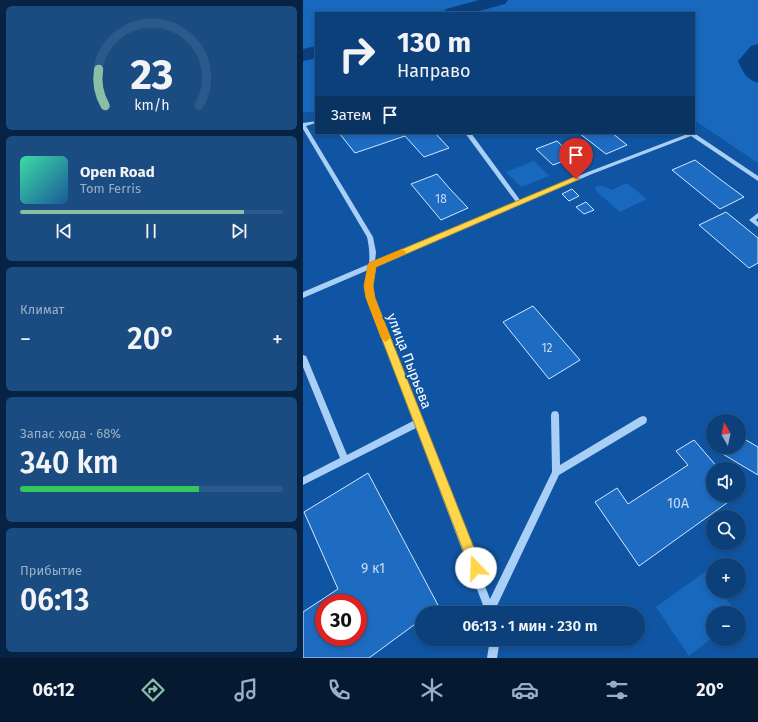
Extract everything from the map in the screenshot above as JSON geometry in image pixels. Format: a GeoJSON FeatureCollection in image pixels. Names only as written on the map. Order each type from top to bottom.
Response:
{"type":"FeatureCollection","features":[{"type":"Feature","properties":{"kind":"street"},"geometry":{"type":"LineString","coordinates":[[303,125],[315,122]]}},
{"type":"Feature","properties":{"kind":"street","name":"улица Пырьева"},"geometry":{"type":"LineString","coordinates":[[303,125],[370,237],[373,245],[369,286],[370,298],[489,606]]}},
{"type":"Feature","properties":{"kind":"street"},"geometry":{"type":"LineString","coordinates":[[469,134],[519,203]]}},
{"type":"Feature","properties":{"kind":"street"},"geometry":{"type":"LineString","coordinates":[[303,295],[590,173],[691,134],[758,179]]}},
{"type":"Feature","properties":{"kind":"street"},"geometry":{"type":"LineString","coordinates":[[758,215],[752,220],[758,224]]}},
{"type":"Feature","properties":{"kind":"street"},"geometry":{"type":"LineString","coordinates":[[303,358],[345,460]]}},
{"type":"Feature","properties":{"kind":"street"},"geometry":{"type":"LineString","coordinates":[[493,606],[556,472],[555,415]]}},
{"type":"Feature","properties":{"kind":"street"},"geometry":{"type":"LineString","coordinates":[[556,472],[643,420]]}},
{"type":"Feature","properties":{"kind":"street"},"geometry":{"type":"LineString","coordinates":[[303,481],[418,423]]}},
{"type":"Feature","properties":{"kind":"street"},"geometry":{"type":"LineString","coordinates":[[492,658],[494,646]]}},
{"type":"Feature","properties":{"kind":"shaded area"},"geometry":{"type":"Polygon","coordinates":[[[303,0],[758,0],[758,163],[695,121],[695,12],[315,12],[315,110],[313,112],[303,112],[303,0]]]}},
{"type":"Feature","properties":{"kind":"shaded area"},"geometry":{"type":"Polygon","coordinates":[[[534,161],[549,176],[521,187],[506,172],[534,161]]]}},
{"type":"Feature","properties":{"kind":"shaded area"},"geometry":{"type":"Polygon","coordinates":[[[627,183],[647,199],[620,212],[596,191],[595,187],[604,186],[611,190],[627,183]]]}},
{"type":"Feature","properties":{"kind":"shaded area"},"geometry":{"type":"Polygon","coordinates":[[[706,571],[706,598],[725,598],[732,606],[706,606],[706,643],[689,656],[656,607],[706,571]]]}},
{"type":"Feature","properties":{"kind":"building"},"geometry":{"type":"Polygon","coordinates":[[[340,134],[436,134],[449,148],[424,157],[405,136],[355,153],[340,134]]]}},
{"type":"Feature","properties":{"kind":"building"},"geometry":{"type":"Polygon","coordinates":[[[580,134],[613,134],[627,145],[606,154],[580,134]]]}},
{"type":"Feature","properties":{"kind":"building"},"geometry":{"type":"Polygon","coordinates":[[[557,141],[574,157],[553,165],[536,149],[557,141]]]}},
{"type":"Feature","properties":{"kind":"building"},"geometry":{"type":"Polygon","coordinates":[[[695,160],[744,197],[720,209],[672,170],[695,160]]]}},
{"type":"Feature","properties":{"kind":"building"},"geometry":{"type":"Polygon","coordinates":[[[437,174],[468,208],[441,220],[411,184],[437,174]]]}},
{"type":"Feature","properties":{"kind":"building"},"geometry":{"type":"Polygon","coordinates":[[[572,189],[579,196],[569,201],[562,194],[572,189]]]}},
{"type":"Feature","properties":{"kind":"building"},"geometry":{"type":"Polygon","coordinates":[[[586,202],[594,210],[584,214],[576,207],[586,202]]]}},
{"type":"Feature","properties":{"kind":"building"},"geometry":{"type":"Polygon","coordinates":[[[726,212],[758,238],[758,263],[749,268],[699,225],[726,212]]]}},
{"type":"Feature","properties":{"kind":"building"},"geometry":{"type":"Polygon","coordinates":[[[533,306],[580,360],[549,379],[503,322],[533,306]]]}},
{"type":"Feature","properties":{"kind":"building"},"geometry":{"type":"Polygon","coordinates":[[[694,440],[713,462],[706,462],[706,502],[728,502],[717,510],[706,510],[706,518],[639,566],[595,502],[617,488],[628,504],[688,465],[676,451],[694,440]]]}},
{"type":"Feature","properties":{"kind":"building"},"geometry":{"type":"Polygon","coordinates":[[[746,440],[758,447],[758,475],[746,468],[746,462],[736,462],[723,454],[746,454],[746,440]]]}},
{"type":"Feature","properties":{"kind":"building"},"geometry":{"type":"Polygon","coordinates":[[[368,473],[438,606],[415,606],[415,624],[369,658],[303,658],[303,612],[315,604],[315,646],[367,646],[367,594],[330,594],[338,589],[304,512],[368,473]]]}},
{"type":"Feature","properties":{"kind":"waterway"},"geometry":{"type":"LineString","coordinates":[[456,12],[499,0]]}},
{"type":"Feature","properties":{"kind":"waterway"},"geometry":{"type":"LineString","coordinates":[[758,50],[748,61],[752,70],[758,77]]}},
{"type":"Feature","properties":{"kind":"waterway"},"geometry":{"type":"LineString","coordinates":[[303,55],[315,52]]}},
{"type":"Feature","properties":{"kind":"slow traffic"},"geometry":{"type":"LineString","coordinates":[[386,338],[370,298],[369,286],[372,265],[402,252]]}},
{"type":"Feature","properties":{"kind":"route"},"geometry":{"type":"LineString","coordinates":[[476,568],[370,298],[369,286],[372,265],[576,179]]}}]}
